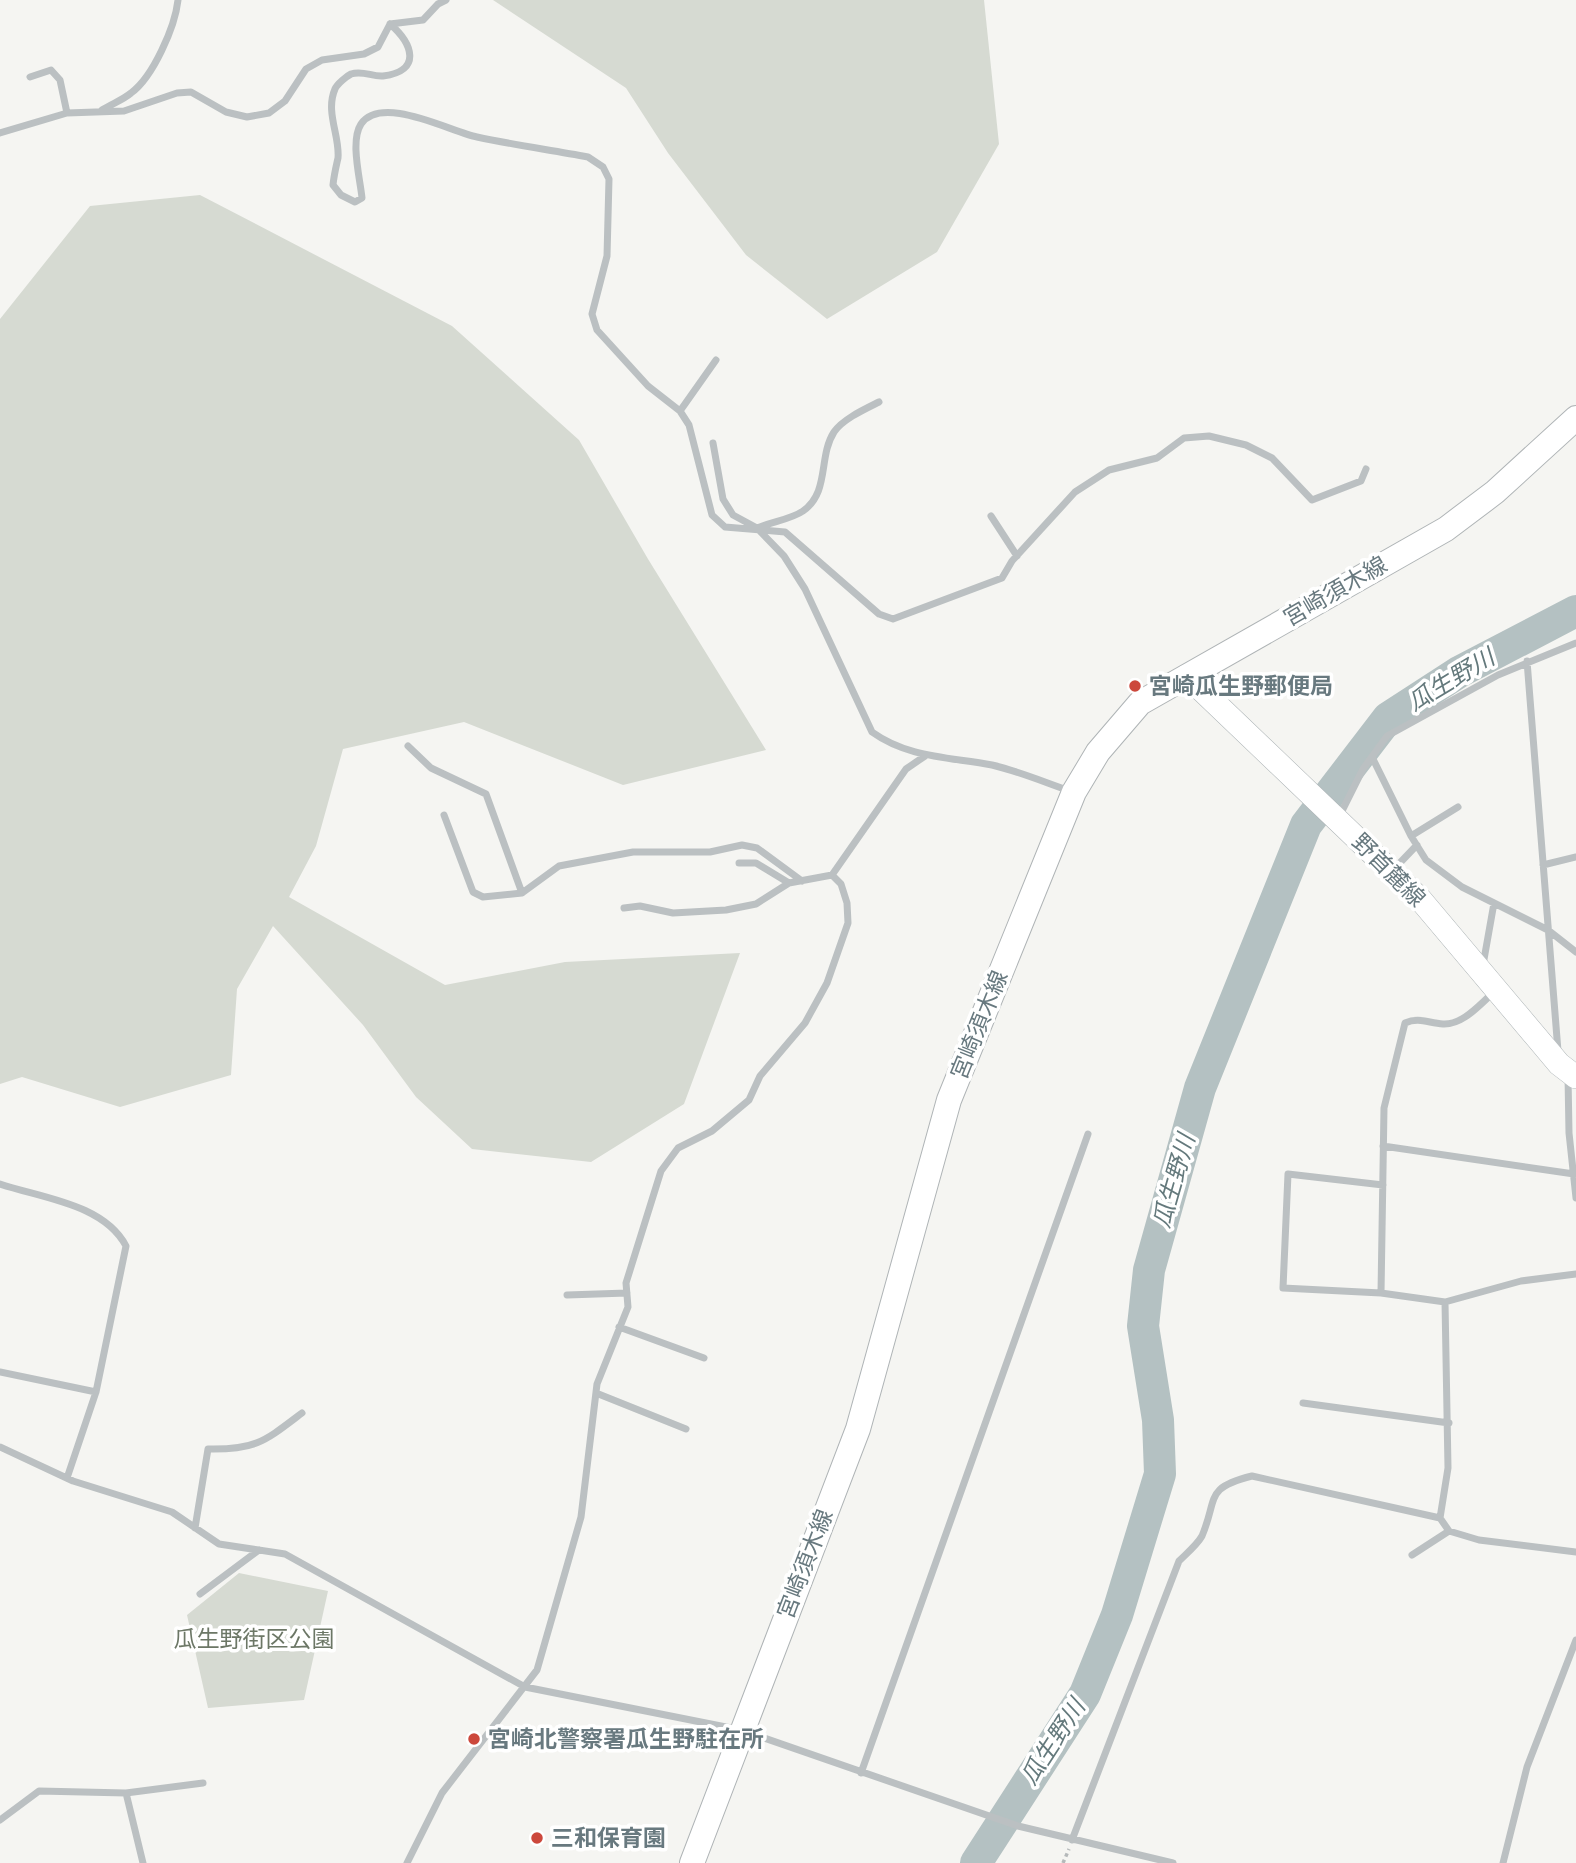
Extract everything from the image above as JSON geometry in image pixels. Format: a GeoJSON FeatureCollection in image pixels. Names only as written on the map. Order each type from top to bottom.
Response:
{"type":"FeatureCollection","features":[{"type":"Feature","properties":{"kind":"main road","name":"宮崎須木線"},"geometry":{"type":"LineString","coordinates":[[692,1863],[858,1429],[949,1100],[1074,792],[1098,752],[1140,703],[1446,529],[1495,492],[1576,418]]}},
{"type":"Feature","properties":{"kind":"main road","name":"野首麓線"},"geometry":{"type":"LineString","coordinates":[[1186,676],[1277,764],[1334,814],[1420,899],[1568,1071]]}},
{"type":"Feature","properties":{"kind":"street"},"geometry":{"type":"LineString","coordinates":[[98,112],[131,93],[150,75],[176,13],[178,0]]}},
{"type":"Feature","properties":{"kind":"street"},"geometry":{"type":"LineString","coordinates":[[390,24],[424,20],[438,4],[446,0]]}},
{"type":"Feature","properties":{"kind":"street"},"geometry":{"type":"LineString","coordinates":[[0,133],[67,113],[124,111],[177,93],[191,92],[226,112],[247,117],[269,113],[285,101],[306,69],[322,60],[364,54],[378,47],[390,24]]}},
{"type":"Feature","properties":{"kind":"street"},"geometry":{"type":"LineString","coordinates":[[390,24],[406,38],[410,50],[410,59],[400,71],[381,76],[365,72],[350,75],[336,88],[331,120],[338,158],[333,185],[341,195],[355,202],[362,198],[356,133],[363,121],[377,114],[424,118],[473,137],[588,157],[603,167],[610,179],[607,256],[592,314],[597,330],[648,386],[680,411],[689,425],[712,515],[725,527],[785,532],[879,614],[893,619],[1002,578],[1017,556],[1075,492],[1109,470],[1157,458],[1184,438],[1209,436],[1246,444],[1272,458],[1312,500],[1361,481],[1366,469]]}},
{"type":"Feature","properties":{"kind":"street"},"geometry":{"type":"LineString","coordinates":[[30,77],[51,70],[60,80],[67,113]]}},
{"type":"Feature","properties":{"kind":"street"},"geometry":{"type":"LineString","coordinates":[[680,411],[716,360]]}},
{"type":"Feature","properties":{"kind":"street"},"geometry":{"type":"LineString","coordinates":[[757,528],[802,512],[816,498],[835,431],[879,401]]}},
{"type":"Feature","properties":{"kind":"street"},"geometry":{"type":"LineString","coordinates":[[713,443],[723,499],[733,515],[757,528],[784,556],[805,589],[872,732],[886,742],[925,756],[994,766],[1074,792]]}},
{"type":"Feature","properties":{"kind":"street"},"geometry":{"type":"LineString","coordinates":[[991,516],[1017,556]]}},
{"type":"Feature","properties":{"kind":"street"},"geometry":{"type":"LineString","coordinates":[[1334,814],[1387,736],[1527,661],[1576,642]]}},
{"type":"Feature","properties":{"kind":"street"},"geometry":{"type":"LineString","coordinates":[[1527,661],[1548,930],[1568,1071],[1576,1198]]}},
{"type":"Feature","properties":{"kind":"street"},"geometry":{"type":"LineString","coordinates":[[408,746],[431,768],[486,794],[522,893]]}},
{"type":"Feature","properties":{"kind":"street"},"geometry":{"type":"LineString","coordinates":[[624,908],[640,906],[673,913],[726,910],[756,904],[789,883],[832,875],[906,769],[925,756]]}},
{"type":"Feature","properties":{"kind":"street"},"geometry":{"type":"LineString","coordinates":[[1371,757],[1426,860],[1462,887],[1548,930],[1576,952]]}},
{"type":"Feature","properties":{"kind":"street"},"geometry":{"type":"LineString","coordinates":[[1411,836],[1458,807]]}},
{"type":"Feature","properties":{"kind":"street"},"geometry":{"type":"LineString","coordinates":[[444,815],[473,892],[482,897],[522,893],[559,866],[632,852],[710,852],[742,845],[757,848],[802,881]]}},
{"type":"Feature","properties":{"kind":"street"},"geometry":{"type":"LineString","coordinates":[[1392,872],[1416,845]]}},
{"type":"Feature","properties":{"kind":"street"},"geometry":{"type":"LineString","coordinates":[[1543,865],[1576,857]]}},
{"type":"Feature","properties":{"kind":"street"},"geometry":{"type":"LineString","coordinates":[[739,863],[756,863],[789,883]]}},
{"type":"Feature","properties":{"kind":"street"},"geometry":{"type":"LineString","coordinates":[[411,1861],[442,1793],[537,1670],[581,1517],[596,1393],[628,1307],[626,1283],[661,1171],[678,1148],[712,1131],[749,1100],[760,1076],[805,1023],[827,984],[842,947],[848,923],[847,903],[841,884],[832,875]]}},
{"type":"Feature","properties":{"kind":"street"},"geometry":{"type":"LineString","coordinates":[[1481,972],[1494,903]]}},
{"type":"Feature","properties":{"kind":"street"},"geometry":{"type":"LineString","coordinates":[[1381,1293],[1384,1108],[1405,1023],[1415,1019],[1445,1025],[1463,1019],[1496,990]]}},
{"type":"Feature","properties":{"kind":"street"},"geometry":{"type":"LineString","coordinates":[[862,1773],[1088,1134]]}},
{"type":"Feature","properties":{"kind":"street"},"geometry":{"type":"LineString","coordinates":[[1383,1146],[1574,1174]]}},
{"type":"Feature","properties":{"kind":"street"},"geometry":{"type":"LineString","coordinates":[[1383,1185],[1288,1174],[1283,1288],[1381,1293],[1445,1302],[1521,1280],[1576,1274]]}},
{"type":"Feature","properties":{"kind":"street"},"geometry":{"type":"LineString","coordinates":[[0,1184],[100,1216],[118,1231],[126,1246],[96,1392],[67,1478]]}},
{"type":"Feature","properties":{"kind":"street"},"geometry":{"type":"LineString","coordinates":[[567,1294],[626,1293]]}},
{"type":"Feature","properties":{"kind":"street"},"geometry":{"type":"LineString","coordinates":[[1440,1518],[1448,1468],[1445,1302]]}},
{"type":"Feature","properties":{"kind":"street"},"geometry":{"type":"LineString","coordinates":[[619,1327],[704,1358]]}},
{"type":"Feature","properties":{"kind":"street"},"geometry":{"type":"LineString","coordinates":[[0,1372],[96,1392]]}},
{"type":"Feature","properties":{"kind":"street"},"geometry":{"type":"LineString","coordinates":[[596,1393],[686,1429]]}},
{"type":"Feature","properties":{"kind":"street"},"geometry":{"type":"LineString","coordinates":[[1303,1403],[1448,1423]]}},
{"type":"Feature","properties":{"kind":"street"},"geometry":{"type":"LineString","coordinates":[[195,1528],[208,1449],[239,1450],[262,1442],[302,1413]]}},
{"type":"Feature","properties":{"kind":"street"},"geometry":{"type":"LineString","coordinates":[[0,1447],[67,1478],[172,1512],[219,1544],[285,1553],[526,1687],[741,1730],[1018,1826],[1173,1863]]}},
{"type":"Feature","properties":{"kind":"street"},"geometry":{"type":"LineString","coordinates":[[1072,1840],[1179,1562],[1201,1538],[1215,1493],[1229,1482],[1251,1476],[1440,1518],[1449,1531],[1479,1540],[1576,1552]]}},
{"type":"Feature","properties":{"kind":"street"},"geometry":{"type":"LineString","coordinates":[[1412,1555],[1449,1531]]}},
{"type":"Feature","properties":{"kind":"street"},"geometry":{"type":"LineString","coordinates":[[200,1594],[259,1550]]}},
{"type":"Feature","properties":{"kind":"street"},"geometry":{"type":"LineString","coordinates":[[1503,1863],[1527,1767],[1576,1640]]}},
{"type":"Feature","properties":{"kind":"street"},"geometry":{"type":"LineString","coordinates":[[0,1820],[39,1791],[126,1793],[203,1783]]}},
{"type":"Feature","properties":{"kind":"street"},"geometry":{"type":"LineString","coordinates":[[126,1793],[143,1863]]}},
{"type":"Feature","properties":{"kind":"green space"},"geometry":{"type":"Polygon","coordinates":[[[493,0],[984,0],[999,144],[937,252],[827,319],[746,255],[668,153],[626,88],[493,0]]]}},
{"type":"Feature","properties":{"kind":"green space"},"geometry":{"type":"Polygon","coordinates":[[[200,195],[452,326],[579,440],[648,559],[766,750],[623,785],[464,722],[343,749],[316,846],[289,897],[445,985],[565,962],[740,953],[684,1104],[591,1162],[472,1149],[416,1097],[363,1025],[273,926],[237,989],[231,1075],[120,1107],[22,1077],[0,1084],[0,319],[90,206],[200,195]]]}},
{"type":"Feature","properties":{"kind":"green space","name":"瓜生野街区公園"},"geometry":{"type":"Polygon","coordinates":[[[239,1573],[328,1591],[304,1700],[208,1708],[187,1615],[239,1573]]]}},
{"type":"Feature","properties":{"kind":"waterway","name":"瓜生野川"},"geometry":{"type":"LineString","coordinates":[[976,1863],[1085,1694],[1117,1615],[1160,1474],[1158,1420],[1143,1326],[1149,1270],[1200,1088],[1306,825],[1388,718],[1459,672],[1576,611]]}},
{"type":"Feature","properties":{"kind":"place","name":"宮崎瓜生野郵便局"},"geometry":{"type":"Point","coordinates":[1135,686]}},
{"type":"Feature","properties":{"kind":"place","name":"宮崎北警察署瓜生野駐在所"},"geometry":{"type":"Point","coordinates":[474,1739]}},
{"type":"Feature","properties":{"kind":"place","name":"三和保育園"},"geometry":{"type":"Point","coordinates":[537,1838]}}]}
